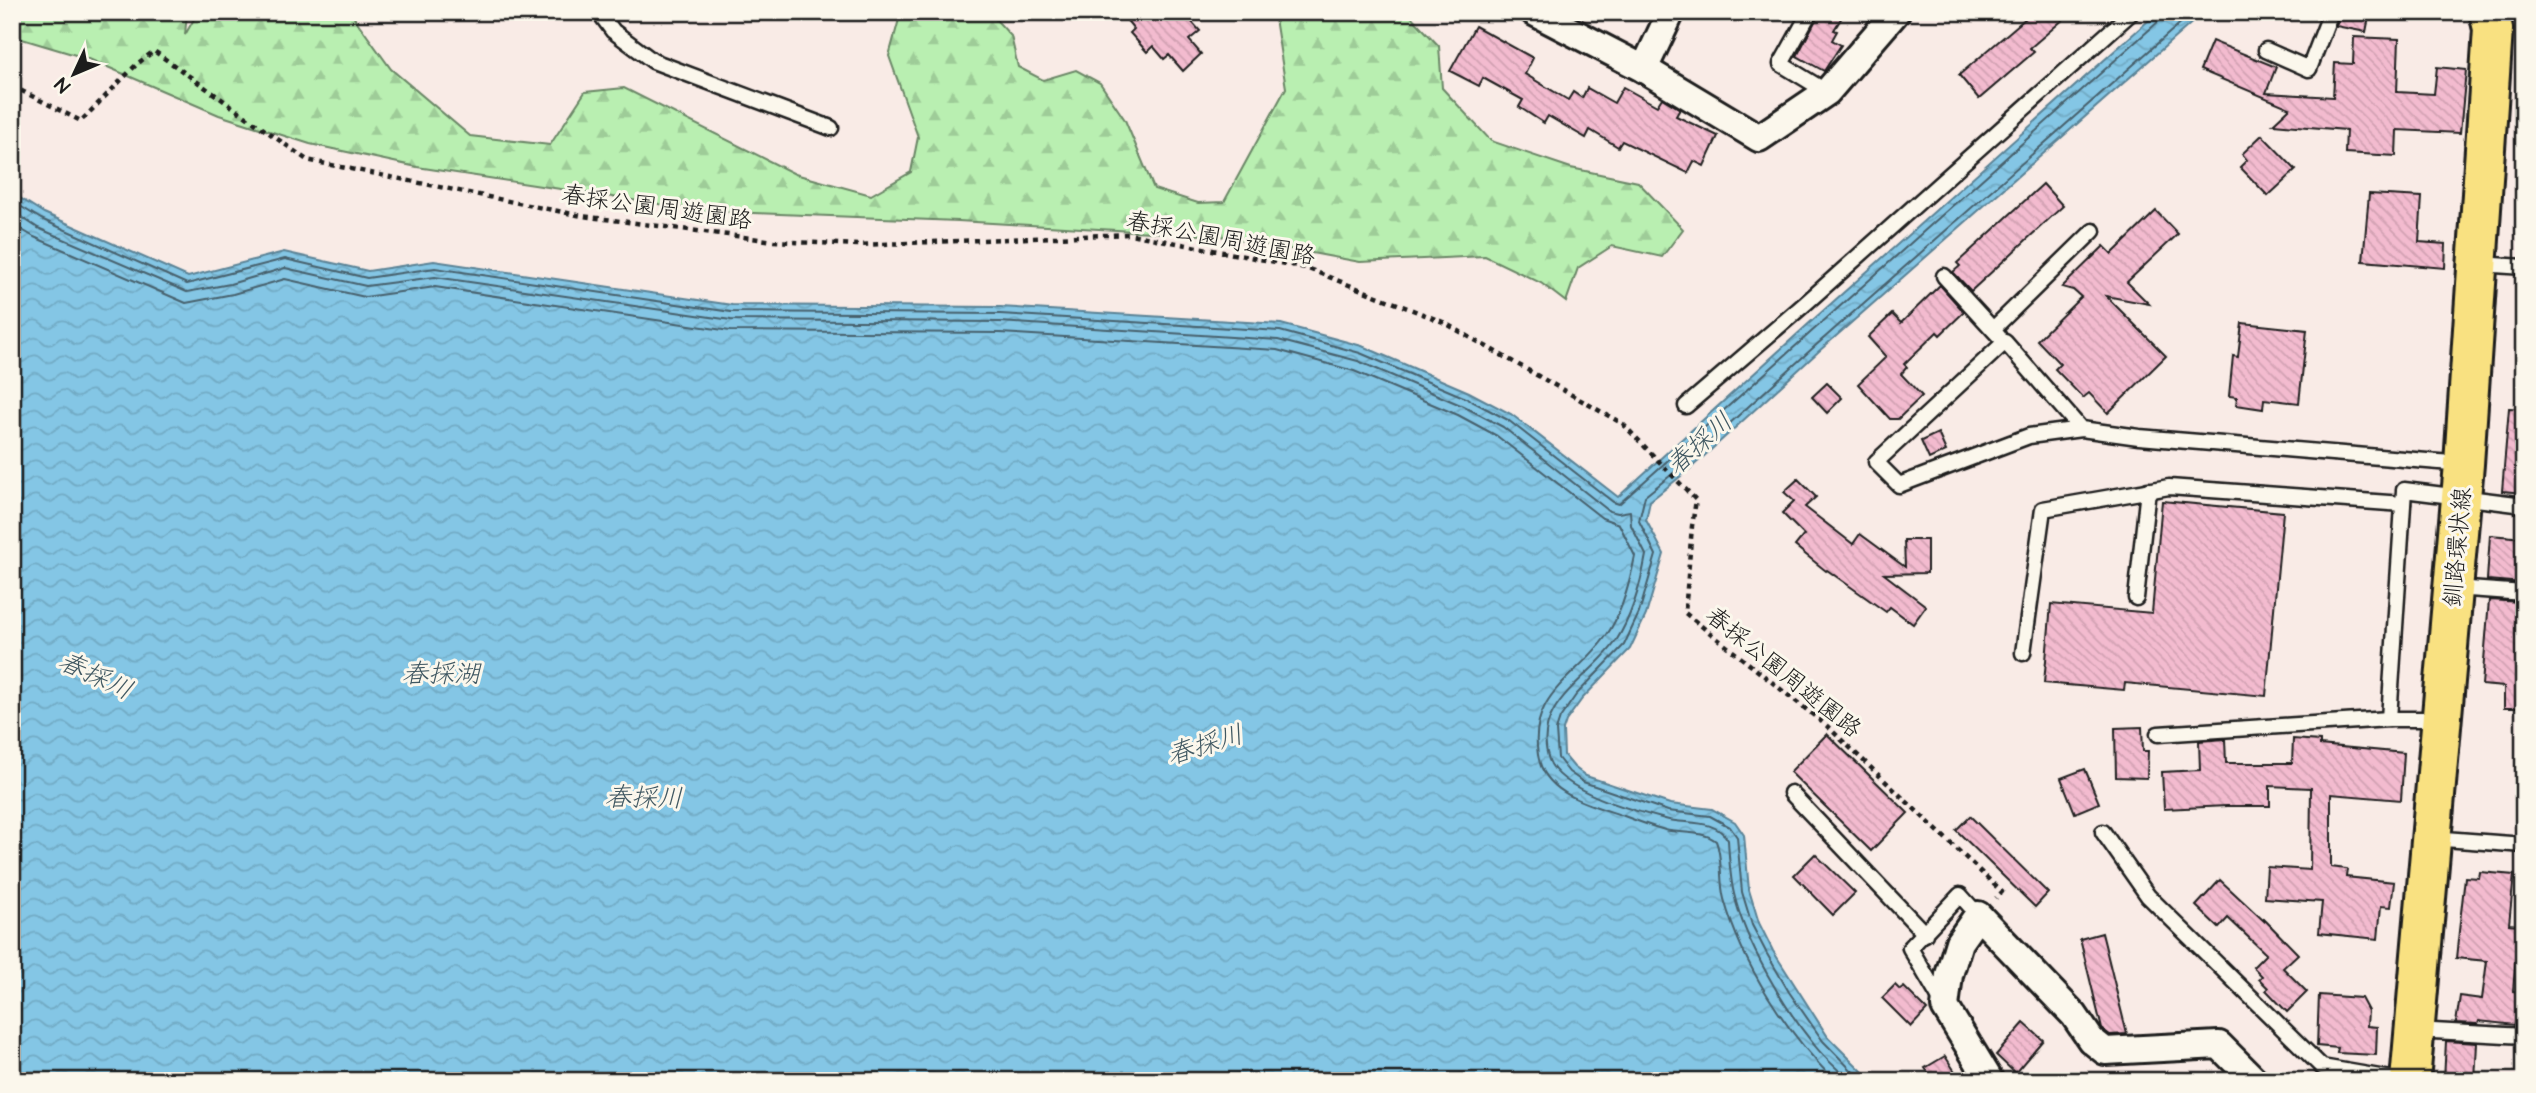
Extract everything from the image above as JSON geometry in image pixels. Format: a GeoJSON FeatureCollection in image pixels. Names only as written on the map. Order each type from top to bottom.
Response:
{"type":"FeatureCollection","features":[{"type":"Feature","properties":{"kind":"main road","name":"釧路環状線"},"geometry":{"type":"LineString","coordinates":[[2410,1081],[2463,480],[2479,264],[2493,29],[2489,12]]}},
{"type":"Feature","properties":{"kind":"street"},"geometry":{"type":"LineString","coordinates":[[1534,12],[1644,69],[1759,138],[1827,92],[1896,12]]}},
{"type":"Feature","properties":{"kind":"street"},"geometry":{"type":"LineString","coordinates":[[1644,69],[1671,12]]}},
{"type":"Feature","properties":{"kind":"street"},"geometry":{"type":"LineString","coordinates":[[1990,1081],[1945,1007],[1949,975],[1959,942],[1978,915],[2074,1015],[2091,1041],[2105,1051],[2219,1045],[2255,1081]]}},
{"type":"Feature","properties":{"kind":"lane"},"geometry":{"type":"LineString","coordinates":[[599,12],[612,31],[653,61],[831,128]]}},
{"type":"Feature","properties":{"kind":"lane"},"geometry":{"type":"LineString","coordinates":[[1810,12],[1781,64],[1827,92]]}},
{"type":"Feature","properties":{"kind":"lane"},"geometry":{"type":"LineString","coordinates":[[1686,406],[1807,303],[2132,12]]}},
{"type":"Feature","properties":{"kind":"lane"},"geometry":{"type":"LineString","coordinates":[[2266,50],[2309,69],[2331,12]]}},
{"type":"Feature","properties":{"kind":"lane"},"geometry":{"type":"LineString","coordinates":[[1993,329],[2093,231]]}},
{"type":"Feature","properties":{"kind":"lane"},"geometry":{"type":"LineString","coordinates":[[2479,264],[2524,267]]}},
{"type":"Feature","properties":{"kind":"lane"},"geometry":{"type":"LineString","coordinates":[[1944,276],[2081,429]]}},
{"type":"Feature","properties":{"kind":"lane"},"geometry":{"type":"LineString","coordinates":[[2005,342],[1876,462],[1899,485],[2029,436],[2081,429],[2463,480],[2524,505]]}},
{"type":"Feature","properties":{"kind":"lane"},"geometry":{"type":"LineString","coordinates":[[2389,719],[2404,490],[2463,480]]}},
{"type":"Feature","properties":{"kind":"lane"},"geometry":{"type":"LineString","coordinates":[[2023,653],[2043,509],[2169,487],[2403,504]]}},
{"type":"Feature","properties":{"kind":"lane"},"geometry":{"type":"LineString","coordinates":[[2136,598],[2148,490]]}},
{"type":"Feature","properties":{"kind":"lane"},"geometry":{"type":"LineString","coordinates":[[2453,588],[2524,593]]}},
{"type":"Feature","properties":{"kind":"lane"},"geometry":{"type":"LineString","coordinates":[[2158,734],[2389,719],[2441,719]]}},
{"type":"Feature","properties":{"kind":"lane"},"geometry":{"type":"LineString","coordinates":[[1791,793],[1925,934]]}},
{"type":"Feature","properties":{"kind":"lane"},"geometry":{"type":"LineString","coordinates":[[2103,832],[2148,896],[2322,1068],[2403,1081]]}},
{"type":"Feature","properties":{"kind":"lane"},"geometry":{"type":"LineString","coordinates":[[2430,838],[2524,845]]}},
{"type":"Feature","properties":{"kind":"lane"},"geometry":{"type":"LineString","coordinates":[[1945,1007],[1910,948],[1960,895],[1978,915]]}},
{"type":"Feature","properties":{"kind":"lane"},"geometry":{"type":"LineString","coordinates":[[2414,1030],[2524,1036]]}},
{"type":"Feature","properties":{"kind":"path","name":"春採公園周遊園路"},"geometry":{"type":"LineString","coordinates":[[12,86],[81,121],[137,64],[154,51],[307,160],[582,216],[774,241],[858,245],[1130,234],[1306,268],[1443,322],[1623,424],[1696,500],[1685,613],[1827,726],[2003,892],[1978,915]]}},
{"type":"Feature","properties":{"kind":"green space"},"geometry":{"type":"Polygon","coordinates":[[[12,12],[187,12],[185,35],[198,12],[350,12],[391,69],[470,136],[550,145],[585,92],[624,88],[795,174],[871,195],[911,172],[918,137],[889,56],[901,12],[989,12],[1011,36],[1018,67],[1043,80],[1076,70],[1100,83],[1125,120],[1154,189],[1198,203],[1224,202],[1286,88],[1274,12],[1407,12],[1439,46],[1442,88],[1491,141],[1571,168],[1638,182],[1683,229],[1662,257],[1612,246],[1578,268],[1566,302],[1541,283],[1485,256],[1360,262],[1220,236],[958,221],[704,211],[417,167],[310,144],[219,115],[89,59],[12,36],[12,12]]]}},
{"type":"Feature","properties":{"kind":"water","name":"春採湖"},"geometry":{"type":"Polygon","coordinates":[[[2158,12],[2204,12],[1818,352],[1691,468],[1650,501],[1646,520],[1664,554],[1646,615],[1630,649],[1582,699],[1566,721],[1563,730],[1564,755],[1586,776],[1670,804],[1712,809],[1735,822],[1744,835],[1749,890],[1759,923],[1773,951],[1828,1037],[1872,1081],[12,1081],[12,193],[44,213],[188,277],[284,252],[368,271],[434,261],[732,305],[1000,307],[1281,324],[1362,346],[1469,392],[1511,414],[1618,497],[2158,12]]]}},
{"type":"Feature","properties":{"kind":"building"},"geometry":{"type":"Polygon","coordinates":[[[1120,12],[1183,12],[1200,31],[1189,40],[1201,54],[1183,71],[1169,55],[1164,59],[1153,46],[1147,52],[1130,33],[1134,29],[1120,12]]]}},
{"type":"Feature","properties":{"kind":"building"},"geometry":{"type":"Polygon","coordinates":[[[1820,12],[1845,12],[1834,30],[1837,31],[1832,40],[1841,45],[1824,71],[1797,56],[1820,12]]]}},
{"type":"Feature","properties":{"kind":"building"},"geometry":{"type":"Polygon","coordinates":[[[2033,12],[2072,12],[2030,48],[2034,52],[1979,99],[1959,75],[2033,12]]]}},
{"type":"Feature","properties":{"kind":"building"},"geometry":{"type":"Polygon","coordinates":[[[2340,12],[2370,12],[2366,32],[2336,26],[2340,12]]]}},
{"type":"Feature","properties":{"kind":"building"},"geometry":{"type":"Polygon","coordinates":[[[1475,26],[1533,58],[1525,74],[1568,100],[1573,92],[1582,98],[1587,88],[1614,103],[1623,87],[1657,106],[1662,98],[1680,109],[1676,116],[1718,136],[1704,166],[1694,161],[1688,173],[1622,141],[1618,147],[1590,130],[1586,138],[1548,116],[1544,123],[1519,107],[1523,100],[1483,78],[1479,86],[1450,71],[1475,26]]]}},
{"type":"Feature","properties":{"kind":"building"},"geometry":{"type":"Polygon","coordinates":[[[2354,37],[2399,39],[2397,92],[2434,94],[2437,67],[2466,70],[2460,133],[2397,130],[2396,156],[2345,153],[2346,130],[2273,124],[2290,108],[2200,70],[2212,41],[2276,67],[2266,93],[2333,97],[2335,63],[2353,64],[2354,37]]]}},
{"type":"Feature","properties":{"kind":"building"},"geometry":{"type":"Polygon","coordinates":[[[2262,135],[2296,170],[2268,196],[2240,167],[2247,160],[2242,154],[2262,135]]]}},
{"type":"Feature","properties":{"kind":"building"},"geometry":{"type":"Polygon","coordinates":[[[2043,184],[2063,206],[1971,291],[1953,272],[1960,266],[1957,263],[2043,184]]]}},
{"type":"Feature","properties":{"kind":"building"},"geometry":{"type":"Polygon","coordinates":[[[2369,194],[2422,197],[2419,242],[2446,244],[2445,268],[2363,261],[2369,194]]]}},
{"type":"Feature","properties":{"kind":"building"},"geometry":{"type":"Polygon","coordinates":[[[2156,211],[2178,234],[2127,282],[2149,304],[2106,296],[2166,356],[2108,413],[2089,393],[2083,398],[2055,369],[2060,364],[2037,340],[2081,297],[2073,290],[2062,287],[2104,246],[2112,254],[2156,211]]]}},
{"type":"Feature","properties":{"kind":"building"},"geometry":{"type":"Polygon","coordinates":[[[1940,285],[1964,312],[1940,335],[1937,332],[1904,364],[1907,367],[1901,374],[1922,396],[1898,419],[1890,419],[1858,384],[1886,357],[1868,337],[1892,314],[1901,323],[1940,285]]]}},
{"type":"Feature","properties":{"kind":"building"},"geometry":{"type":"Polygon","coordinates":[[[2242,323],[2307,330],[2299,403],[2264,399],[2263,409],[2236,405],[2237,397],[2229,396],[2233,356],[2238,357],[2242,323]]]}},
{"type":"Feature","properties":{"kind":"building"},"geometry":{"type":"Polygon","coordinates":[[[1827,383],[1842,398],[1827,413],[1812,397],[1827,383]]]}},
{"type":"Feature","properties":{"kind":"building"},"geometry":{"type":"Polygon","coordinates":[[[2509,408],[2524,409],[2524,493],[2502,491],[2509,408]]]}},
{"type":"Feature","properties":{"kind":"building"},"geometry":{"type":"Polygon","coordinates":[[[1938,433],[1946,451],[1929,459],[1921,441],[1938,433]]]}},
{"type":"Feature","properties":{"kind":"building"},"geometry":{"type":"Polygon","coordinates":[[[1798,479],[1816,497],[1805,507],[1853,544],[1860,534],[1905,567],[1904,540],[1927,540],[1927,573],[1884,574],[1926,606],[1913,624],[1890,607],[1886,612],[1795,546],[1804,535],[1782,513],[1794,501],[1784,492],[1798,479]]]}},
{"type":"Feature","properties":{"kind":"building"},"geometry":{"type":"Polygon","coordinates":[[[2162,501],[2283,512],[2266,696],[2125,683],[2124,690],[2044,683],[2051,604],[2152,613],[2162,501]]]}},
{"type":"Feature","properties":{"kind":"building"},"geometry":{"type":"Polygon","coordinates":[[[2490,535],[2524,538],[2524,583],[2487,580],[2490,535]]]}},
{"type":"Feature","properties":{"kind":"building"},"geometry":{"type":"Polygon","coordinates":[[[2489,600],[2520,602],[2517,664],[2524,664],[2524,708],[2504,708],[2504,687],[2482,685],[2489,600]]]}},
{"type":"Feature","properties":{"kind":"building"},"geometry":{"type":"Polygon","coordinates":[[[2142,727],[2143,751],[2148,751],[2147,778],[2116,777],[2115,728],[2142,727]]]}},
{"type":"Feature","properties":{"kind":"building"},"geometry":{"type":"Polygon","coordinates":[[[1827,734],[1908,813],[1871,851],[1790,772],[1827,734]]]}},
{"type":"Feature","properties":{"kind":"building"},"geometry":{"type":"Polygon","coordinates":[[[2225,739],[2226,763],[2292,763],[2293,739],[2320,741],[2320,745],[2404,753],[2401,800],[2331,794],[2331,867],[2347,869],[2346,877],[2394,882],[2391,907],[2381,906],[2378,939],[2319,933],[2322,902],[2265,898],[2267,867],[2310,870],[2311,788],[2270,786],[2270,806],[2164,809],[2162,772],[2200,770],[2199,741],[2225,739]]]}},
{"type":"Feature","properties":{"kind":"building"},"geometry":{"type":"Polygon","coordinates":[[[2085,769],[2099,803],[2075,813],[2061,778],[2085,769]]]}},
{"type":"Feature","properties":{"kind":"building"},"geometry":{"type":"Polygon","coordinates":[[[1970,816],[2048,893],[2035,907],[1956,830],[1970,816]]]}},
{"type":"Feature","properties":{"kind":"building"},"geometry":{"type":"Polygon","coordinates":[[[1815,854],[1855,893],[1833,915],[1794,875],[1815,854]]]}},
{"type":"Feature","properties":{"kind":"building"},"geometry":{"type":"Polygon","coordinates":[[[2480,872],[2514,875],[2509,924],[2519,925],[2513,991],[2524,992],[2524,1026],[2479,1021],[2478,1024],[2456,1023],[2460,996],[2482,999],[2487,961],[2456,958],[2465,877],[2479,878],[2480,872]]]}},
{"type":"Feature","properties":{"kind":"building"},"geometry":{"type":"Polygon","coordinates":[[[2220,880],[2298,954],[2283,968],[2307,992],[2287,1012],[2266,990],[2268,988],[2259,979],[2262,976],[2253,967],[2266,954],[2228,918],[2219,928],[2196,906],[2220,880]]]}},
{"type":"Feature","properties":{"kind":"building"},"geometry":{"type":"Polygon","coordinates":[[[2102,933],[2127,1034],[2110,1035],[2102,1029],[2080,939],[2102,933]]]}},
{"type":"Feature","properties":{"kind":"building"},"geometry":{"type":"Polygon","coordinates":[[[1895,985],[1900,990],[1904,987],[1927,1010],[1911,1027],[1882,998],[1895,985]]]}},
{"type":"Feature","properties":{"kind":"building"},"geometry":{"type":"Polygon","coordinates":[[[2319,995],[2361,998],[2368,1011],[2367,1026],[2377,1027],[2376,1055],[2337,1053],[2338,1048],[2317,1046],[2319,995]]]}},
{"type":"Feature","properties":{"kind":"building"},"geometry":{"type":"Polygon","coordinates":[[[2024,1023],[2043,1040],[2015,1073],[1996,1055],[2024,1023]]]}},
{"type":"Feature","properties":{"kind":"building"},"geometry":{"type":"Polygon","coordinates":[[[2446,1041],[2477,1043],[2475,1081],[2444,1081],[2446,1041]]]}},
{"type":"Feature","properties":{"kind":"building"},"geometry":{"type":"Polygon","coordinates":[[[1945,1056],[1961,1081],[1934,1081],[1925,1068],[1945,1056]]]}},
{"type":"Feature","properties":{"kind":"water label","name":"春採川"},"geometry":{"type":"Point","coordinates":[1699,443]}},
{"type":"Feature","properties":{"kind":"water label","name":"春採川"},"geometry":{"type":"Point","coordinates":[96,675]}},
{"type":"Feature","properties":{"kind":"water label","name":"春採川"},"geometry":{"type":"Point","coordinates":[1205,744]}},
{"type":"Feature","properties":{"kind":"water label","name":"春採川"},"geometry":{"type":"Point","coordinates":[644,797]}}]}
